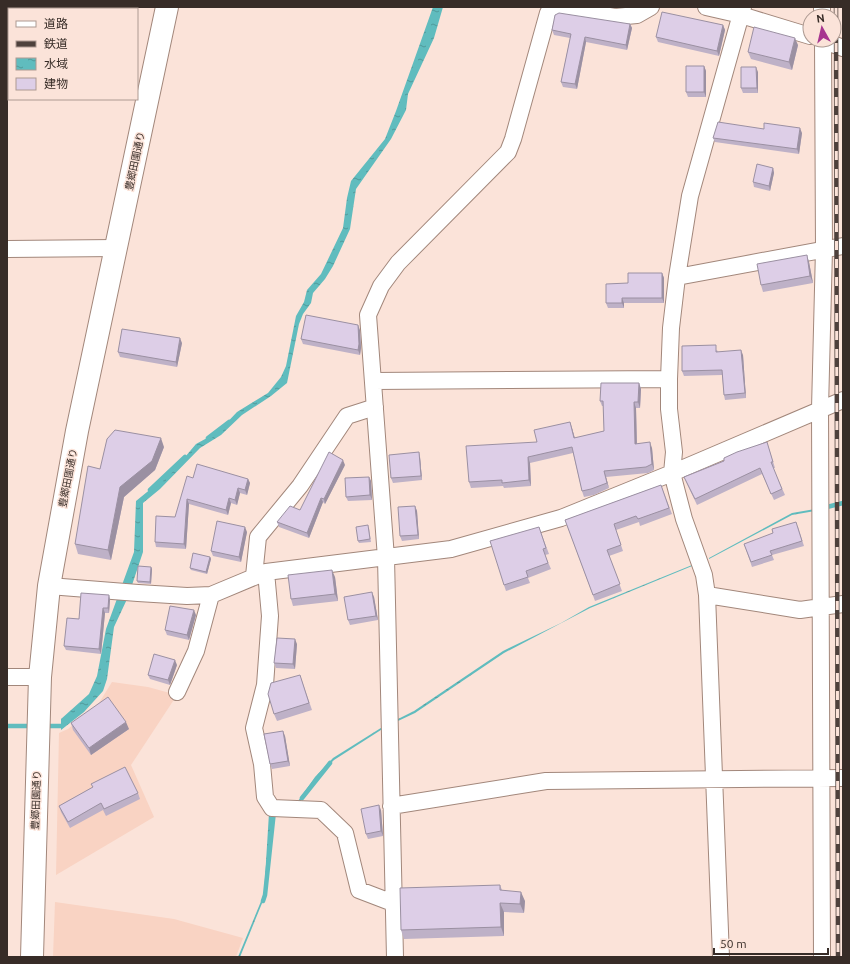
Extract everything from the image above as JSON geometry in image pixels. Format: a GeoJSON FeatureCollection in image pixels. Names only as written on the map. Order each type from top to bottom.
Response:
{"type":"FeatureCollection","features":[{"type":"Feature","properties":{"kind":"street","name":"豊郷田園通り"},"geometry":{"type":"LineString","coordinates":[[32,957],[40,677],[49,586],[75,438],[167,7]]}},
{"type":"Feature","properties":{"kind":"street"},"geometry":{"type":"LineString","coordinates":[[395,957],[386,558],[368,315],[381,286],[398,263],[508,152],[513,139],[548,13],[560,8],[615,17],[637,16],[651,7]]}},
{"type":"Feature","properties":{"kind":"street"},"geometry":{"type":"LineString","coordinates":[[706,7],[742,11],[802,33]]}},
{"type":"Feature","properties":{"kind":"street"},"geometry":{"type":"LineString","coordinates":[[721,957],[707,595],[704,575],[684,519],[672,474],[674,452],[669,410],[668,379],[671,328],[677,278],[690,196],[742,11]]}},
{"type":"Feature","properties":{"kind":"street"},"geometry":{"type":"LineString","coordinates":[[822,48],[824,249],[820,409],[822,957]]}},
{"type":"Feature","properties":{"kind":"street"},"geometry":{"type":"LineString","coordinates":[[677,278],[843,246]]}},
{"type":"Feature","properties":{"kind":"street"},"geometry":{"type":"LineString","coordinates":[[7,249],[116,248]]}},
{"type":"Feature","properties":{"kind":"street"},"geometry":{"type":"LineString","coordinates":[[373,381],[668,379]]}},
{"type":"Feature","properties":{"kind":"street"},"geometry":{"type":"LineString","coordinates":[[49,586],[138,594],[186,596],[211,595],[260,574],[451,549],[561,518],[672,474],[843,400]]}},
{"type":"Feature","properties":{"kind":"street"},"geometry":{"type":"LineString","coordinates":[[375,407],[347,416],[300,486],[258,537],[260,574],[270,616],[265,685],[254,728],[262,764],[265,797],[272,808],[321,810],[345,833],[359,890],[393,903]]}},
{"type":"Feature","properties":{"kind":"street"},"geometry":{"type":"LineString","coordinates":[[177,692],[196,651],[211,595]]}},
{"type":"Feature","properties":{"kind":"street"},"geometry":{"type":"LineString","coordinates":[[707,595],[800,610],[843,604]]}},
{"type":"Feature","properties":{"kind":"street"},"geometry":{"type":"LineString","coordinates":[[7,677],[40,677]]}},
{"type":"Feature","properties":{"kind":"street"},"geometry":{"type":"LineString","coordinates":[[391,806],[546,782],[843,778]]}},
{"type":"Feature","properties":{"kind":"shaded area"},"geometry":{"type":"Polygon","coordinates":[[[112,682],[148,687],[177,695],[131,765],[154,817],[56,875],[59,733],[68,729],[99,703],[112,682]]]}},
{"type":"Feature","properties":{"kind":"shaded area"},"geometry":{"type":"Polygon","coordinates":[[[55,902],[174,919],[243,938],[236,957],[53,957],[55,902]]]}},
{"type":"Feature","properties":{"kind":"water"},"geometry":{"type":"Polygon","coordinates":[[[433,7],[443,7],[434,38],[408,94],[406,110],[391,139],[356,189],[350,229],[333,266],[325,279],[313,293],[311,303],[303,314],[299,324],[287,383],[271,396],[242,415],[221,435],[200,448],[160,489],[143,503],[143,552],[128,597],[114,627],[107,679],[103,691],[84,712],[61,730],[61,719],[89,694],[97,676],[106,629],[134,552],[136,501],[174,470],[196,444],[218,432],[237,412],[268,393],[281,377],[286,366],[296,316],[304,302],[307,290],[321,274],[343,228],[351,181],[385,139],[433,7]]]}},
{"type":"Feature","properties":{"kind":"water"},"geometry":{"type":"Polygon","coordinates":[[[815,509],[815,511],[792,515],[709,559],[792,513],[815,509]]]}},
{"type":"Feature","properties":{"kind":"water"},"geometry":{"type":"Polygon","coordinates":[[[697,563],[590,608],[504,653],[415,713],[398,721],[398,719],[414,711],[503,651],[561,623],[589,607],[697,563]]]}},
{"type":"Feature","properties":{"kind":"water"},"geometry":{"type":"Polygon","coordinates":[[[384,726],[384,728],[334,760],[316,778],[300,802],[295,803],[315,777],[333,758],[384,726]]]}},
{"type":"Feature","properties":{"kind":"water"},"geometry":{"type":"Polygon","coordinates":[[[269,813],[272,813],[265,896],[240,957],[238,957],[264,894],[269,813]]]}},
{"type":"Feature","properties":{"kind":"building"},"geometry":{"type":"Polygon","coordinates":[[[662,12],[723,25],[717,51],[656,37],[662,12]]]}},
{"type":"Feature","properties":{"kind":"building"},"geometry":{"type":"Polygon","coordinates":[[[559,13],[630,24],[626,45],[585,37],[575,84],[561,82],[571,34],[552,30],[555,15],[559,13]]]}},
{"type":"Feature","properties":{"kind":"building"},"geometry":{"type":"Polygon","coordinates":[[[754,27],[795,38],[789,62],[748,52],[754,27]]]}},
{"type":"Feature","properties":{"kind":"building"},"geometry":{"type":"Polygon","coordinates":[[[686,66],[704,66],[704,92],[686,92],[686,66]]]}},
{"type":"Feature","properties":{"kind":"building"},"geometry":{"type":"Polygon","coordinates":[[[741,67],[756,67],[757,88],[741,88],[741,67]]]}},
{"type":"Feature","properties":{"kind":"building"},"geometry":{"type":"Polygon","coordinates":[[[718,122],[764,129],[764,123],[800,128],[797,149],[713,138],[718,122]]]}},
{"type":"Feature","properties":{"kind":"building"},"geometry":{"type":"Polygon","coordinates":[[[757,164],[773,168],[769,186],[753,182],[757,164]]]}},
{"type":"Feature","properties":{"kind":"building"},"geometry":{"type":"Polygon","coordinates":[[[807,255],[810,276],[761,285],[757,264],[807,255]]]}},
{"type":"Feature","properties":{"kind":"building"},"geometry":{"type":"Polygon","coordinates":[[[628,273],[662,273],[662,298],[622,298],[622,303],[606,303],[606,284],[628,283],[628,273]]]}},
{"type":"Feature","properties":{"kind":"building"},"geometry":{"type":"Polygon","coordinates":[[[306,315],[358,325],[358,350],[301,339],[306,315]]]}},
{"type":"Feature","properties":{"kind":"building"},"geometry":{"type":"Polygon","coordinates":[[[122,329],[180,338],[176,362],[118,352],[122,329]]]}},
{"type":"Feature","properties":{"kind":"building"},"geometry":{"type":"Polygon","coordinates":[[[716,345],[716,352],[741,350],[745,393],[724,395],[722,370],[682,371],[682,346],[716,345]]]}},
{"type":"Feature","properties":{"kind":"building"},"geometry":{"type":"Polygon","coordinates":[[[601,383],[639,383],[638,402],[634,402],[635,444],[650,442],[652,464],[646,467],[604,471],[607,483],[582,491],[572,447],[528,457],[529,480],[502,483],[502,480],[469,482],[466,446],[537,442],[534,430],[570,422],[574,438],[604,431],[603,401],[600,401],[601,383]]]}},
{"type":"Feature","properties":{"kind":"building"},"geometry":{"type":"Polygon","coordinates":[[[115,430],[161,438],[152,461],[120,487],[108,550],[75,544],[88,466],[100,469],[107,439],[115,430]]]}},
{"type":"Feature","properties":{"kind":"building"},"geometry":{"type":"Polygon","coordinates":[[[767,442],[773,462],[771,462],[782,489],[771,494],[760,468],[695,499],[684,477],[724,461],[724,458],[737,452],[767,442]]]}},
{"type":"Feature","properties":{"kind":"building"},"geometry":{"type":"Polygon","coordinates":[[[329,452],[343,460],[324,499],[321,498],[307,533],[277,522],[290,506],[300,510],[329,452]]]}},
{"type":"Feature","properties":{"kind":"building"},"geometry":{"type":"Polygon","coordinates":[[[419,452],[421,476],[391,478],[389,455],[419,452]]]}},
{"type":"Feature","properties":{"kind":"building"},"geometry":{"type":"Polygon","coordinates":[[[197,464],[248,479],[245,490],[238,488],[235,500],[229,498],[226,510],[187,499],[184,544],[155,542],[156,516],[175,517],[187,476],[193,478],[197,464]]]}},
{"type":"Feature","properties":{"kind":"building"},"geometry":{"type":"Polygon","coordinates":[[[369,477],[370,495],[346,497],[345,478],[369,477]]]}},
{"type":"Feature","properties":{"kind":"building"},"geometry":{"type":"Polygon","coordinates":[[[661,485],[669,508],[638,519],[636,516],[614,524],[621,545],[607,550],[620,584],[593,595],[565,520],[661,485]]]}},
{"type":"Feature","properties":{"kind":"building"},"geometry":{"type":"Polygon","coordinates":[[[415,506],[418,535],[400,536],[398,507],[415,506]]]}},
{"type":"Feature","properties":{"kind":"building"},"geometry":{"type":"Polygon","coordinates":[[[217,521],[245,527],[239,557],[211,551],[217,521]]]}},
{"type":"Feature","properties":{"kind":"building"},"geometry":{"type":"Polygon","coordinates":[[[796,522],[802,541],[770,551],[772,555],[751,562],[744,544],[773,533],[772,529],[796,522]]]}},
{"type":"Feature","properties":{"kind":"building"},"geometry":{"type":"Polygon","coordinates":[[[368,525],[370,539],[358,541],[356,527],[368,525]]]}},
{"type":"Feature","properties":{"kind":"building"},"geometry":{"type":"Polygon","coordinates":[[[539,527],[546,548],[543,549],[548,563],[526,571],[528,577],[504,585],[490,541],[539,527]]]}},
{"type":"Feature","properties":{"kind":"building"},"geometry":{"type":"Polygon","coordinates":[[[193,553],[210,557],[206,572],[190,568],[193,553]]]}},
{"type":"Feature","properties":{"kind":"building"},"geometry":{"type":"Polygon","coordinates":[[[138,566],[151,567],[150,582],[137,581],[138,566]]]}},
{"type":"Feature","properties":{"kind":"building"},"geometry":{"type":"Polygon","coordinates":[[[332,570],[335,594],[291,599],[288,575],[332,570]]]}},
{"type":"Feature","properties":{"kind":"building"},"geometry":{"type":"Polygon","coordinates":[[[372,592],[376,616],[348,620],[344,597],[372,592]]]}},
{"type":"Feature","properties":{"kind":"building"},"geometry":{"type":"Polygon","coordinates":[[[81,593],[109,595],[108,608],[103,608],[99,649],[64,646],[67,618],[79,619],[81,593]]]}},
{"type":"Feature","properties":{"kind":"building"},"geometry":{"type":"Polygon","coordinates":[[[170,606],[194,610],[187,635],[165,630],[170,606]]]}},
{"type":"Feature","properties":{"kind":"building"},"geometry":{"type":"Polygon","coordinates":[[[277,638],[295,639],[293,664],[274,663],[277,638]]]}},
{"type":"Feature","properties":{"kind":"building"},"geometry":{"type":"Polygon","coordinates":[[[154,654],[175,660],[168,680],[148,675],[154,654]]]}},
{"type":"Feature","properties":{"kind":"building"},"geometry":{"type":"Polygon","coordinates":[[[300,675],[309,703],[274,714],[268,694],[271,683],[300,675]]]}},
{"type":"Feature","properties":{"kind":"building"},"geometry":{"type":"Polygon","coordinates":[[[108,697],[126,722],[89,748],[71,723],[108,697]]]}},
{"type":"Feature","properties":{"kind":"building"},"geometry":{"type":"Polygon","coordinates":[[[283,731],[288,761],[270,764],[264,734],[283,731]]]}},
{"type":"Feature","properties":{"kind":"building"},"geometry":{"type":"Polygon","coordinates":[[[125,767],[138,793],[104,809],[101,803],[68,822],[59,806],[93,787],[91,784],[125,767]]]}},
{"type":"Feature","properties":{"kind":"building"},"geometry":{"type":"Polygon","coordinates":[[[379,805],[381,831],[366,834],[361,809],[379,805]]]}},
{"type":"Feature","properties":{"kind":"building"},"geometry":{"type":"Polygon","coordinates":[[[500,885],[500,890],[521,892],[520,904],[500,903],[501,927],[401,930],[400,888],[500,885]]]}},
{"type":"Feature","properties":{"kind":"waterway"},"geometry":{"type":"LineString","coordinates":[[208,438],[229,422]]}},
{"type":"Feature","properties":{"kind":"waterway"},"geometry":{"type":"LineString","coordinates":[[150,490],[185,457]]}},
{"type":"Feature","properties":{"kind":"waterway"},"geometry":{"type":"LineString","coordinates":[[823,508],[843,503]]}},
{"type":"Feature","properties":{"kind":"waterway"},"geometry":{"type":"LineString","coordinates":[[44,726],[62,726],[65,722]]}},
{"type":"Feature","properties":{"kind":"waterway"},"geometry":{"type":"LineString","coordinates":[[7,726],[33,726]]}},
{"type":"Feature","properties":{"kind":"waterway"},"geometry":{"type":"LineString","coordinates":[[302,798],[330,763]]}},
{"type":"Feature","properties":{"kind":"waterway"},"geometry":{"type":"LineString","coordinates":[[263,901],[265,895],[274,811]]}},
{"type":"Feature","properties":{"kind":"railway"},"geometry":{"type":"LineString","coordinates":[[836,7],[838,957]]}}]}
